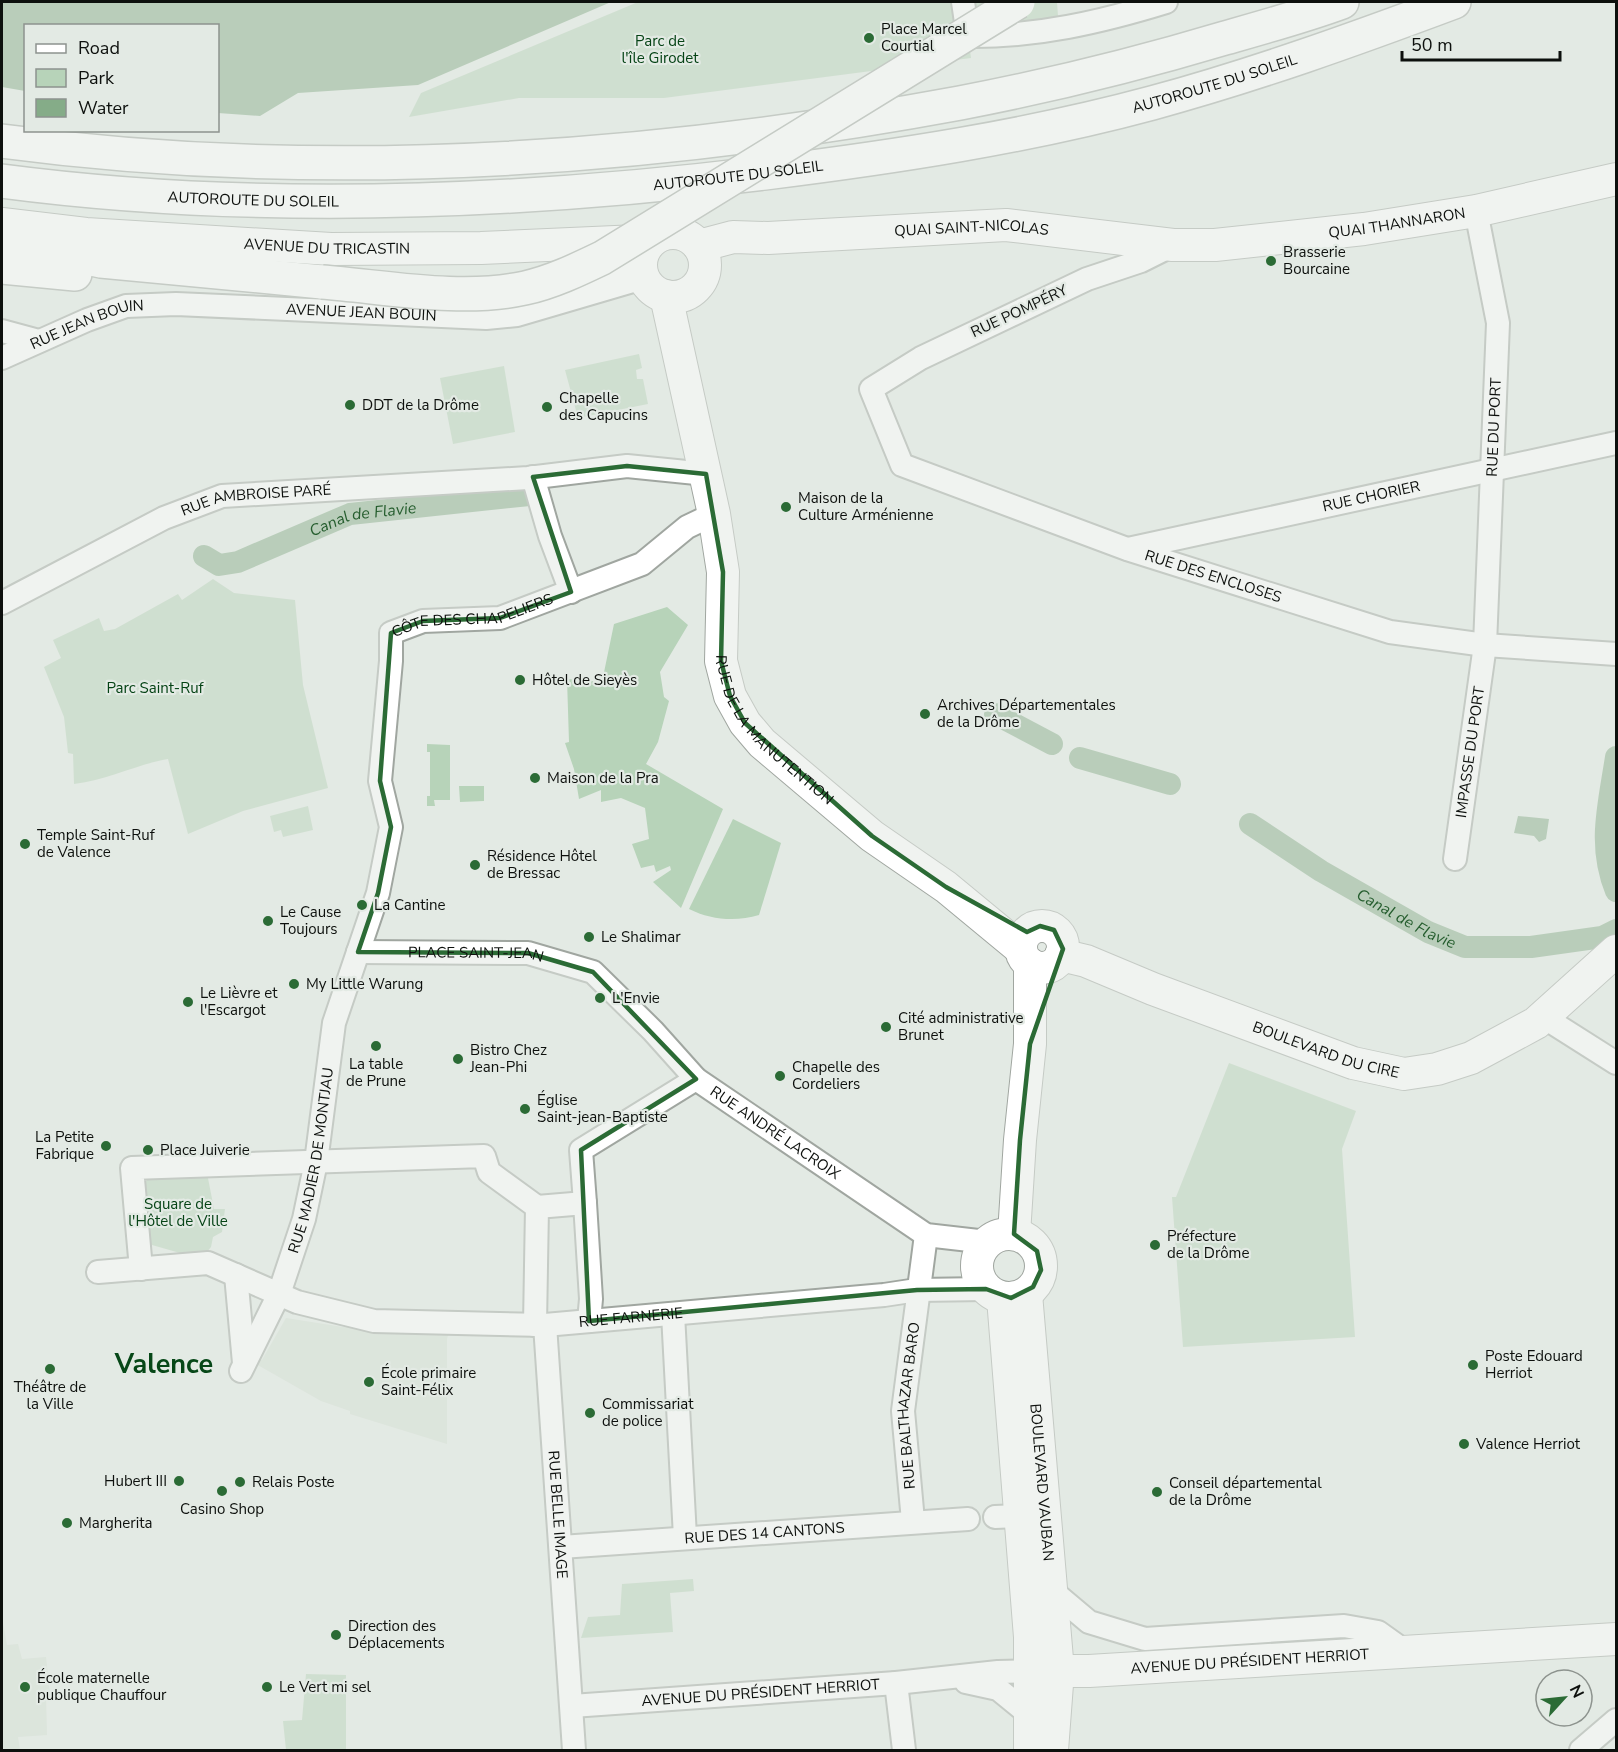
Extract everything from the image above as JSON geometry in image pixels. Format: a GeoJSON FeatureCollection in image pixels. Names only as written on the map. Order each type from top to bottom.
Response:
{"type":"FeatureCollection","features":[{"type":"Feature","properties":{"kind":"main road"},"geometry":{"type":"LineString","coordinates":[[3,250],[322,282],[468,293],[523,288],[565,276],[602,258],[1018,2]]}},
{"type":"Feature","properties":{"kind":"main road"},"geometry":{"type":"LineString","coordinates":[[2,141],[54,148],[256,160],[420,162],[628,149],[846,124],[1009,93],[1140,63],[1342,2]]}},
{"type":"Feature","properties":{"kind":"main road","name":"AUTOROUTE DU SOLEIL"},"geometry":{"type":"LineString","coordinates":[[2,181],[223,199],[422,201],[632,189],[849,163],[1015,134],[1149,104],[1326,50],[1454,2]]}},
{"type":"Feature","properties":{"kind":"main road","name":"QUAI THANNARON"},"geometry":{"type":"LineString","coordinates":[[1173,245],[1215,245],[1364,229],[1476,211],[1617,179]]}},
{"type":"Feature","properties":{"kind":"main road","name":"QUAI SAINT-NICOLAS"},"geometry":{"type":"LineString","coordinates":[[670,270],[768,238],[1006,225],[1173,245]]}},
{"type":"Feature","properties":{"kind":"main road","name":"AVENUE DU TRICASTIN"},"geometry":{"type":"LineString","coordinates":[[3,250],[86,234],[331,249],[481,248],[670,270]]}},
{"type":"Feature","properties":{"kind":"main road","name":"RUE DE LA MANUTENTION"},"geometry":{"type":"LineString","coordinates":[[670,270],[688,390],[714,514],[723,572],[721,661],[730,696],[745,723],[762,743],[872,836],[1039,953]]}},
{"type":"Feature","properties":{"kind":"main road","name":"BOULEVARD DU CIRE"},"geometry":{"type":"LineString","coordinates":[[1039,953],[1086,961],[1153,989],[1353,1063],[1404,1074],[1437,1069],[1472,1058],[1545,1018],[1617,951]]}},
{"type":"Feature","properties":{"kind":"main road"},"geometry":{"type":"LineString","coordinates":[[998,1238],[1031,1243],[1040,1260],[1038,1279],[1005,1294],[980,1281],[977,1260],[998,1238],[1020,1140],[1039,953]]}},
{"type":"Feature","properties":{"kind":"main road","name":"BOULEVARD VAUBAN"},"geometry":{"type":"LineString","coordinates":[[1005,1294],[1008,1516],[1045,1671],[1052,1750]]}},
{"type":"Feature","properties":{"kind":"main road","name":"BOULEVARD VAUBAN"},"geometry":{"type":"LineString","coordinates":[[1005,1294],[1051,1590],[1045,1671],[1030,1715],[1030,1750]]}},
{"type":"Feature","properties":{"kind":"main road","name":"AVENUE DU PRÉSIDENT HERRIOT"},"geometry":{"type":"LineString","coordinates":[[1045,1671],[1617,1639]]}},
{"type":"Feature","properties":{"kind":"street"},"geometry":{"type":"LineString","coordinates":[[963,2],[968,36],[1012,36],[1059,30],[1166,2]]}},
{"type":"Feature","properties":{"kind":"street","name":"RUE DU PORT"},"geometry":{"type":"LineString","coordinates":[[1476,211],[1498,323],[1485,645]]}},
{"type":"Feature","properties":{"kind":"street","name":"RUE POMPÉRY"},"geometry":{"type":"LineString","coordinates":[[871,389],[921,358],[1087,279],[1141,261],[1173,245]]}},
{"type":"Feature","properties":{"kind":"street","name":"AVENUE JEAN BOUIN"},"geometry":{"type":"LineString","coordinates":[[176,304],[486,318],[517,315],[670,270]]}},
{"type":"Feature","properties":{"kind":"street","name":"RUE JEAN BOUIN"},"geometry":{"type":"LineString","coordinates":[[2,357],[126,306],[176,304]]}},
{"type":"Feature","properties":{"kind":"street"},"geometry":{"type":"LineString","coordinates":[[2,331],[39,341]]}},
{"type":"Feature","properties":{"kind":"street","name":"RUE DES ENCLOSES"},"geometry":{"type":"LineString","coordinates":[[871,389],[902,465],[1127,549],[1390,632],[1485,645],[1617,654]]}},
{"type":"Feature","properties":{"kind":"street","name":"RUE CHORIER"},"geometry":{"type":"LineString","coordinates":[[1127,549],[1617,442]]}},
{"type":"Feature","properties":{"kind":"street","name":"RUE AMBROISE PARÉ"},"geometry":{"type":"LineString","coordinates":[[2,603],[164,518],[222,496],[401,488],[533,477],[627,466],[706,474]]}},
{"type":"Feature","properties":{"kind":"street"},"geometry":{"type":"LineString","coordinates":[[533,477],[550,536],[571,592]]}},
{"type":"Feature","properties":{"kind":"street","name":"CÔTE DES CHAPELIERS"},"geometry":{"type":"LineString","coordinates":[[358,952],[378,893],[391,827],[380,781],[391,633],[423,621],[501,618],[642,564],[687,527],[714,514]]}},
{"type":"Feature","properties":{"kind":"street","name":"IMPASSE DU PORT"},"geometry":{"type":"LineString","coordinates":[[1455,859],[1485,645]]}},
{"type":"Feature","properties":{"kind":"street","name":"PLACE SAINT-JEAN"},"geometry":{"type":"LineString","coordinates":[[358,952],[528,953],[593,972]]}},
{"type":"Feature","properties":{"kind":"street","name":"RUE MADIER DE MONTJAU"},"geometry":{"type":"LineString","coordinates":[[236,1275],[242,1367],[279,1294],[304,1219],[316,1162],[334,1023],[358,952]]}},
{"type":"Feature","properties":{"kind":"street","name":"RUE ANDRÉ LACROIX"},"geometry":{"type":"LineString","coordinates":[[593,972],[646,1023],[696,1079],[926,1235],[998,1238]]}},
{"type":"Feature","properties":{"kind":"street"},"geometry":{"type":"LineString","coordinates":[[1545,1018],[1617,1063]]}},
{"type":"Feature","properties":{"kind":"street"},"geometry":{"type":"LineString","coordinates":[[590,1321],[591,1299],[581,1150],[696,1079]]}},
{"type":"Feature","properties":{"kind":"street"},"geometry":{"type":"LineString","coordinates":[[141,1269],[132,1168],[484,1156],[489,1172],[537,1207],[585,1203]]}},
{"type":"Feature","properties":{"kind":"street","name":"RUE BELLE IMAGE"},"geometry":{"type":"LineString","coordinates":[[537,1207],[540,1325],[561,1547],[574,1750]]}},
{"type":"Feature","properties":{"kind":"street","name":"RUE BALTHAZAR BARO"},"geometry":{"type":"LineString","coordinates":[[913,1521],[903,1411],[926,1235]]}},
{"type":"Feature","properties":{"kind":"street","name":"RUE FARNERIE"},"geometry":{"type":"LineString","coordinates":[[98,1272],[208,1263],[297,1302],[374,1321],[540,1325],[884,1295],[917,1290],[1005,1294]]}},
{"type":"Feature","properties":{"kind":"street"},"geometry":{"type":"LineString","coordinates":[[673,1314],[686,1537]]}},
{"type":"Feature","properties":{"kind":"street","name":"RUE DES 14 CANTONS"},"geometry":{"type":"LineString","coordinates":[[561,1547],[968,1519]]}},
{"type":"Feature","properties":{"kind":"street","name":"AVENUE DU PRÉSIDENT HERRIOT"},"geometry":{"type":"LineString","coordinates":[[1051,1590],[1089,1622],[1114,1632],[1145,1639],[1344,1626],[1378,1632],[1406,1652]]}},
{"type":"Feature","properties":{"kind":"street","name":"AVENUE DU PRÉSIDENT HERRIOT"},"geometry":{"type":"LineString","coordinates":[[572,1706],[896,1683],[998,1672],[1045,1671]]}},
{"type":"Feature","properties":{"kind":"street","name":"AVENUE DU PRÉSIDENT HERRIOT"},"geometry":{"type":"LineString","coordinates":[[950,1678],[998,1689],[1030,1715]]}},
{"type":"Feature","properties":{"kind":"street"},"geometry":{"type":"LineString","coordinates":[[896,1683],[904,1750]]}},
{"type":"Feature","properties":{"kind":"street"},"geometry":{"type":"LineString","coordinates":[[1581,1750],[1617,1719]]}},
{"type":"Feature","properties":{"kind":"highlighted area"},"geometry":{"type":"Polygon","coordinates":[[[627,466],[706,474],[723,572],[721,661],[730,696],[745,723],[872,836],[946,887],[1027,932],[1040,926],[1054,930],[1063,949],[1030,1044],[1020,1140],[1014,1234],[1037,1251],[1041,1270],[1033,1287],[1011,1298],[986,1289],[917,1290],[589,1321],[581,1150],[696,1079],[593,972],[528,953],[358,952],[378,893],[391,827],[380,781],[391,633],[423,621],[500,618],[571,592],[533,477],[627,466]]]}},
{"type":"Feature","properties":{"kind":"shaded area","name":"École primaire Saint-Félix"},"geometry":{"type":"Polygon","coordinates":[[[286,1318],[343,1327],[449,1331],[447,1339],[447,1444],[350,1414],[350,1411],[321,1401],[256,1364],[259,1358],[262,1360],[286,1318]]]}},
{"type":"Feature","properties":{"kind":"shaded area","name":"École maternelle publique Chauffour"},"geometry":{"type":"Polygon","coordinates":[[[2,1617],[7,1645],[18,1644],[22,1659],[46,1657],[50,1694],[46,1695],[47,1735],[18,1737],[20,1750],[2,1750],[2,1617]]]}},
{"type":"Feature","properties":{"kind":"green space","name":"Parc de l'île Girodet"},"geometry":{"type":"Polygon","coordinates":[[[638,2],[1057,2],[1059,30],[968,36],[971,58],[664,98],[519,98],[409,117],[421,93],[638,2]]]}},
{"type":"Feature","properties":{"kind":"green space"},"geometry":{"type":"Polygon","coordinates":[[[639,354],[642,368],[636,370],[637,379],[643,379],[648,404],[578,418],[565,370],[639,354]]]}},
{"type":"Feature","properties":{"kind":"green space"},"geometry":{"type":"Polygon","coordinates":[[[504,366],[515,432],[453,444],[440,378],[504,366]]]}},
{"type":"Feature","properties":{"kind":"green space","name":"Parc Saint-Ruf"},"geometry":{"type":"Polygon","coordinates":[[[213,579],[234,593],[295,600],[303,685],[328,788],[243,811],[188,834],[168,759],[74,784],[73,754],[68,753],[64,717],[44,667],[61,658],[53,640],[99,618],[104,631],[115,629],[178,594],[182,600],[213,579]]]}},
{"type":"Feature","properties":{"kind":"green space"},"geometry":{"type":"Polygon","coordinates":[[[667,607],[688,625],[660,672],[664,697],[669,701],[658,742],[646,764],[723,809],[681,908],[653,882],[671,870],[670,866],[656,872],[654,865],[641,868],[632,844],[649,839],[645,808],[621,798],[601,802],[601,790],[579,799],[574,769],[565,743],[569,742],[567,679],[602,682],[614,624],[667,607]]]}},
{"type":"Feature","properties":{"kind":"green space"},"geometry":{"type":"Polygon","coordinates":[[[427,744],[450,745],[450,800],[434,800],[435,806],[427,806],[427,796],[430,796],[430,752],[427,752],[427,744]]]}},
{"type":"Feature","properties":{"kind":"green space"},"geometry":{"type":"Polygon","coordinates":[[[459,786],[484,786],[484,801],[460,802],[459,786]]]}},
{"type":"Feature","properties":{"kind":"green space"},"geometry":{"type":"Polygon","coordinates":[[[308,806],[313,830],[283,837],[281,830],[274,832],[270,816],[308,806]]]}},
{"type":"Feature","properties":{"kind":"green space"},"geometry":{"type":"Polygon","coordinates":[[[733,819],[781,843],[759,915],[733,919],[706,916],[689,909],[733,819]]]}},
{"type":"Feature","properties":{"kind":"green space"},"geometry":{"type":"Polygon","coordinates":[[[1229,1063],[1356,1111],[1342,1149],[1355,1337],[1183,1347],[1172,1197],[1176,1197],[1229,1063]]]}},
{"type":"Feature","properties":{"kind":"green space","name":"Square de l'Hôtel de Ville"},"geometry":{"type":"Polygon","coordinates":[[[152,1171],[207,1173],[214,1209],[225,1209],[222,1232],[213,1237],[211,1247],[201,1259],[145,1243],[141,1190],[152,1171]]]}},
{"type":"Feature","properties":{"kind":"green space"},"geometry":{"type":"Polygon","coordinates":[[[693,1579],[694,1591],[670,1593],[673,1632],[581,1638],[588,1617],[620,1615],[622,1584],[693,1579]]]}},
{"type":"Feature","properties":{"kind":"green space"},"geometry":{"type":"Polygon","coordinates":[[[306,1674],[346,1675],[346,1750],[286,1750],[283,1721],[302,1720],[306,1674]]]}},
{"type":"Feature","properties":{"kind":"water"},"geometry":{"type":"Polygon","coordinates":[[[2,2],[611,2],[418,85],[298,93],[260,116],[219,113],[219,24],[24,24],[24,91],[2,87],[2,2]]]}},
{"type":"Feature","properties":{"kind":"water"},"geometry":{"type":"Polygon","coordinates":[[[1518,816],[1549,819],[1546,839],[1539,842],[1534,836],[1514,833],[1518,816]]]}},
{"type":"Feature","properties":{"kind":"waterway","name":"Canal de Flavie"},"geometry":{"type":"LineString","coordinates":[[204,556],[219,565],[238,562],[350,514],[529,495]]}},
{"type":"Feature","properties":{"kind":"waterway","name":"Canal de Flavie"},"geometry":{"type":"LineString","coordinates":[[995,714],[1052,744]]}},
{"type":"Feature","properties":{"kind":"waterway"},"geometry":{"type":"LineString","coordinates":[[1616,757],[1606,824],[1607,857],[1616,891]]}},
{"type":"Feature","properties":{"kind":"waterway","name":"Canal de Flavie"},"geometry":{"type":"LineString","coordinates":[[1080,758],[1170,784]]}},
{"type":"Feature","properties":{"kind":"waterway","name":"Canal de Flavie"},"geometry":{"type":"LineString","coordinates":[[1250,824],[1321,871],[1428,932],[1465,947],[1531,947],[1602,937],[1616,930]]}},
{"type":"Feature","properties":{"kind":"place","name":"Place Marcel Courtial"},"geometry":{"type":"Point","coordinates":[869,38]}},
{"type":"Feature","properties":{"kind":"place","name":"Brasserie Bourcaine"},"geometry":{"type":"Point","coordinates":[1271,261]}},
{"type":"Feature","properties":{"kind":"place","name":"DDT de la Drôme"},"geometry":{"type":"Point","coordinates":[350,405]}},
{"type":"Feature","properties":{"kind":"place","name":"Chapelle des Capucins"},"geometry":{"type":"Point","coordinates":[547,407]}},
{"type":"Feature","properties":{"kind":"place","name":"Maison de la Culture Arménienne"},"geometry":{"type":"Point","coordinates":[786,507]}},
{"type":"Feature","properties":{"kind":"place","name":"Hôtel de Sieyès"},"geometry":{"type":"Point","coordinates":[520,680]}},
{"type":"Feature","properties":{"kind":"place","name":"Archives Départementales de la Drôme"},"geometry":{"type":"Point","coordinates":[925,714]}},
{"type":"Feature","properties":{"kind":"place","name":"Maison de la Pra"},"geometry":{"type":"Point","coordinates":[535,778]}},
{"type":"Feature","properties":{"kind":"place","name":"Temple Saint-Ruf de Valence"},"geometry":{"type":"Point","coordinates":[25,844]}},
{"type":"Feature","properties":{"kind":"place","name":"Résidence Hôtel de Bressac"},"geometry":{"type":"Point","coordinates":[475,865]}},
{"type":"Feature","properties":{"kind":"place","name":"La Cantine"},"geometry":{"type":"Point","coordinates":[362,905]}},
{"type":"Feature","properties":{"kind":"place","name":"Le Cause Toujours"},"geometry":{"type":"Point","coordinates":[268,921]}},
{"type":"Feature","properties":{"kind":"place","name":"Le Shalimar"},"geometry":{"type":"Point","coordinates":[589,937]}},
{"type":"Feature","properties":{"kind":"place","name":"My Little Warung"},"geometry":{"type":"Point","coordinates":[294,984]}},
{"type":"Feature","properties":{"kind":"place","name":"L'Envie"},"geometry":{"type":"Point","coordinates":[600,998]}},
{"type":"Feature","properties":{"kind":"place","name":"Le Lièvre et l'Escargot"},"geometry":{"type":"Point","coordinates":[188,1002]}},
{"type":"Feature","properties":{"kind":"place","name":"Cité administrative Brunet"},"geometry":{"type":"Point","coordinates":[886,1027]}},
{"type":"Feature","properties":{"kind":"place","name":"La table de Prune"},"geometry":{"type":"Point","coordinates":[376,1046]}},
{"type":"Feature","properties":{"kind":"place","name":"Bistro Chez Jean-Phi"},"geometry":{"type":"Point","coordinates":[458,1059]}},
{"type":"Feature","properties":{"kind":"place","name":"Chapelle des Cordeliers"},"geometry":{"type":"Point","coordinates":[780,1076]}},
{"type":"Feature","properties":{"kind":"place","name":"Église Saint-jean-Baptiste"},"geometry":{"type":"Point","coordinates":[525,1109]}},
{"type":"Feature","properties":{"kind":"place","name":"La Petite Fabrique"},"geometry":{"type":"Point","coordinates":[106,1146]}},
{"type":"Feature","properties":{"kind":"place","name":"Place Juiverie"},"geometry":{"type":"Point","coordinates":[148,1150]}},
{"type":"Feature","properties":{"kind":"place","name":"Préfecture de la Drôme"},"geometry":{"type":"Point","coordinates":[1155,1245]}},
{"type":"Feature","properties":{"kind":"place","name":"Poste Edouard Herriot"},"geometry":{"type":"Point","coordinates":[1473,1365]}},
{"type":"Feature","properties":{"kind":"place","name":"Théâtre de la Ville"},"geometry":{"type":"Point","coordinates":[50,1369]}},
{"type":"Feature","properties":{"kind":"place","name":"École primaire Saint-Félix"},"geometry":{"type":"Point","coordinates":[369,1382]}},
{"type":"Feature","properties":{"kind":"place","name":"Commissariat de police"},"geometry":{"type":"Point","coordinates":[590,1413]}},
{"type":"Feature","properties":{"kind":"place","name":"Valence Herriot"},"geometry":{"type":"Point","coordinates":[1464,1444]}},
{"type":"Feature","properties":{"kind":"place","name":"Hubert III"},"geometry":{"type":"Point","coordinates":[179,1481]}},
{"type":"Feature","properties":{"kind":"place","name":"Relais Poste"},"geometry":{"type":"Point","coordinates":[240,1482]}},
{"type":"Feature","properties":{"kind":"place","name":"Casino Shop"},"geometry":{"type":"Point","coordinates":[222,1491]}},
{"type":"Feature","properties":{"kind":"place","name":"Conseil départemental de la Drôme"},"geometry":{"type":"Point","coordinates":[1157,1492]}},
{"type":"Feature","properties":{"kind":"place","name":"Margherita"},"geometry":{"type":"Point","coordinates":[67,1523]}},
{"type":"Feature","properties":{"kind":"place","name":"Direction des Déplacements"},"geometry":{"type":"Point","coordinates":[336,1635]}},
{"type":"Feature","properties":{"kind":"place","name":"École maternelle publique Chauffour"},"geometry":{"type":"Point","coordinates":[25,1687]}},
{"type":"Feature","properties":{"kind":"place","name":"Le Vert mi sel"},"geometry":{"type":"Point","coordinates":[267,1687]}},
{"type":"Feature","properties":{"kind":"district","name":"Valence"},"geometry":{"type":"Point","coordinates":[164,1364]}}]}
